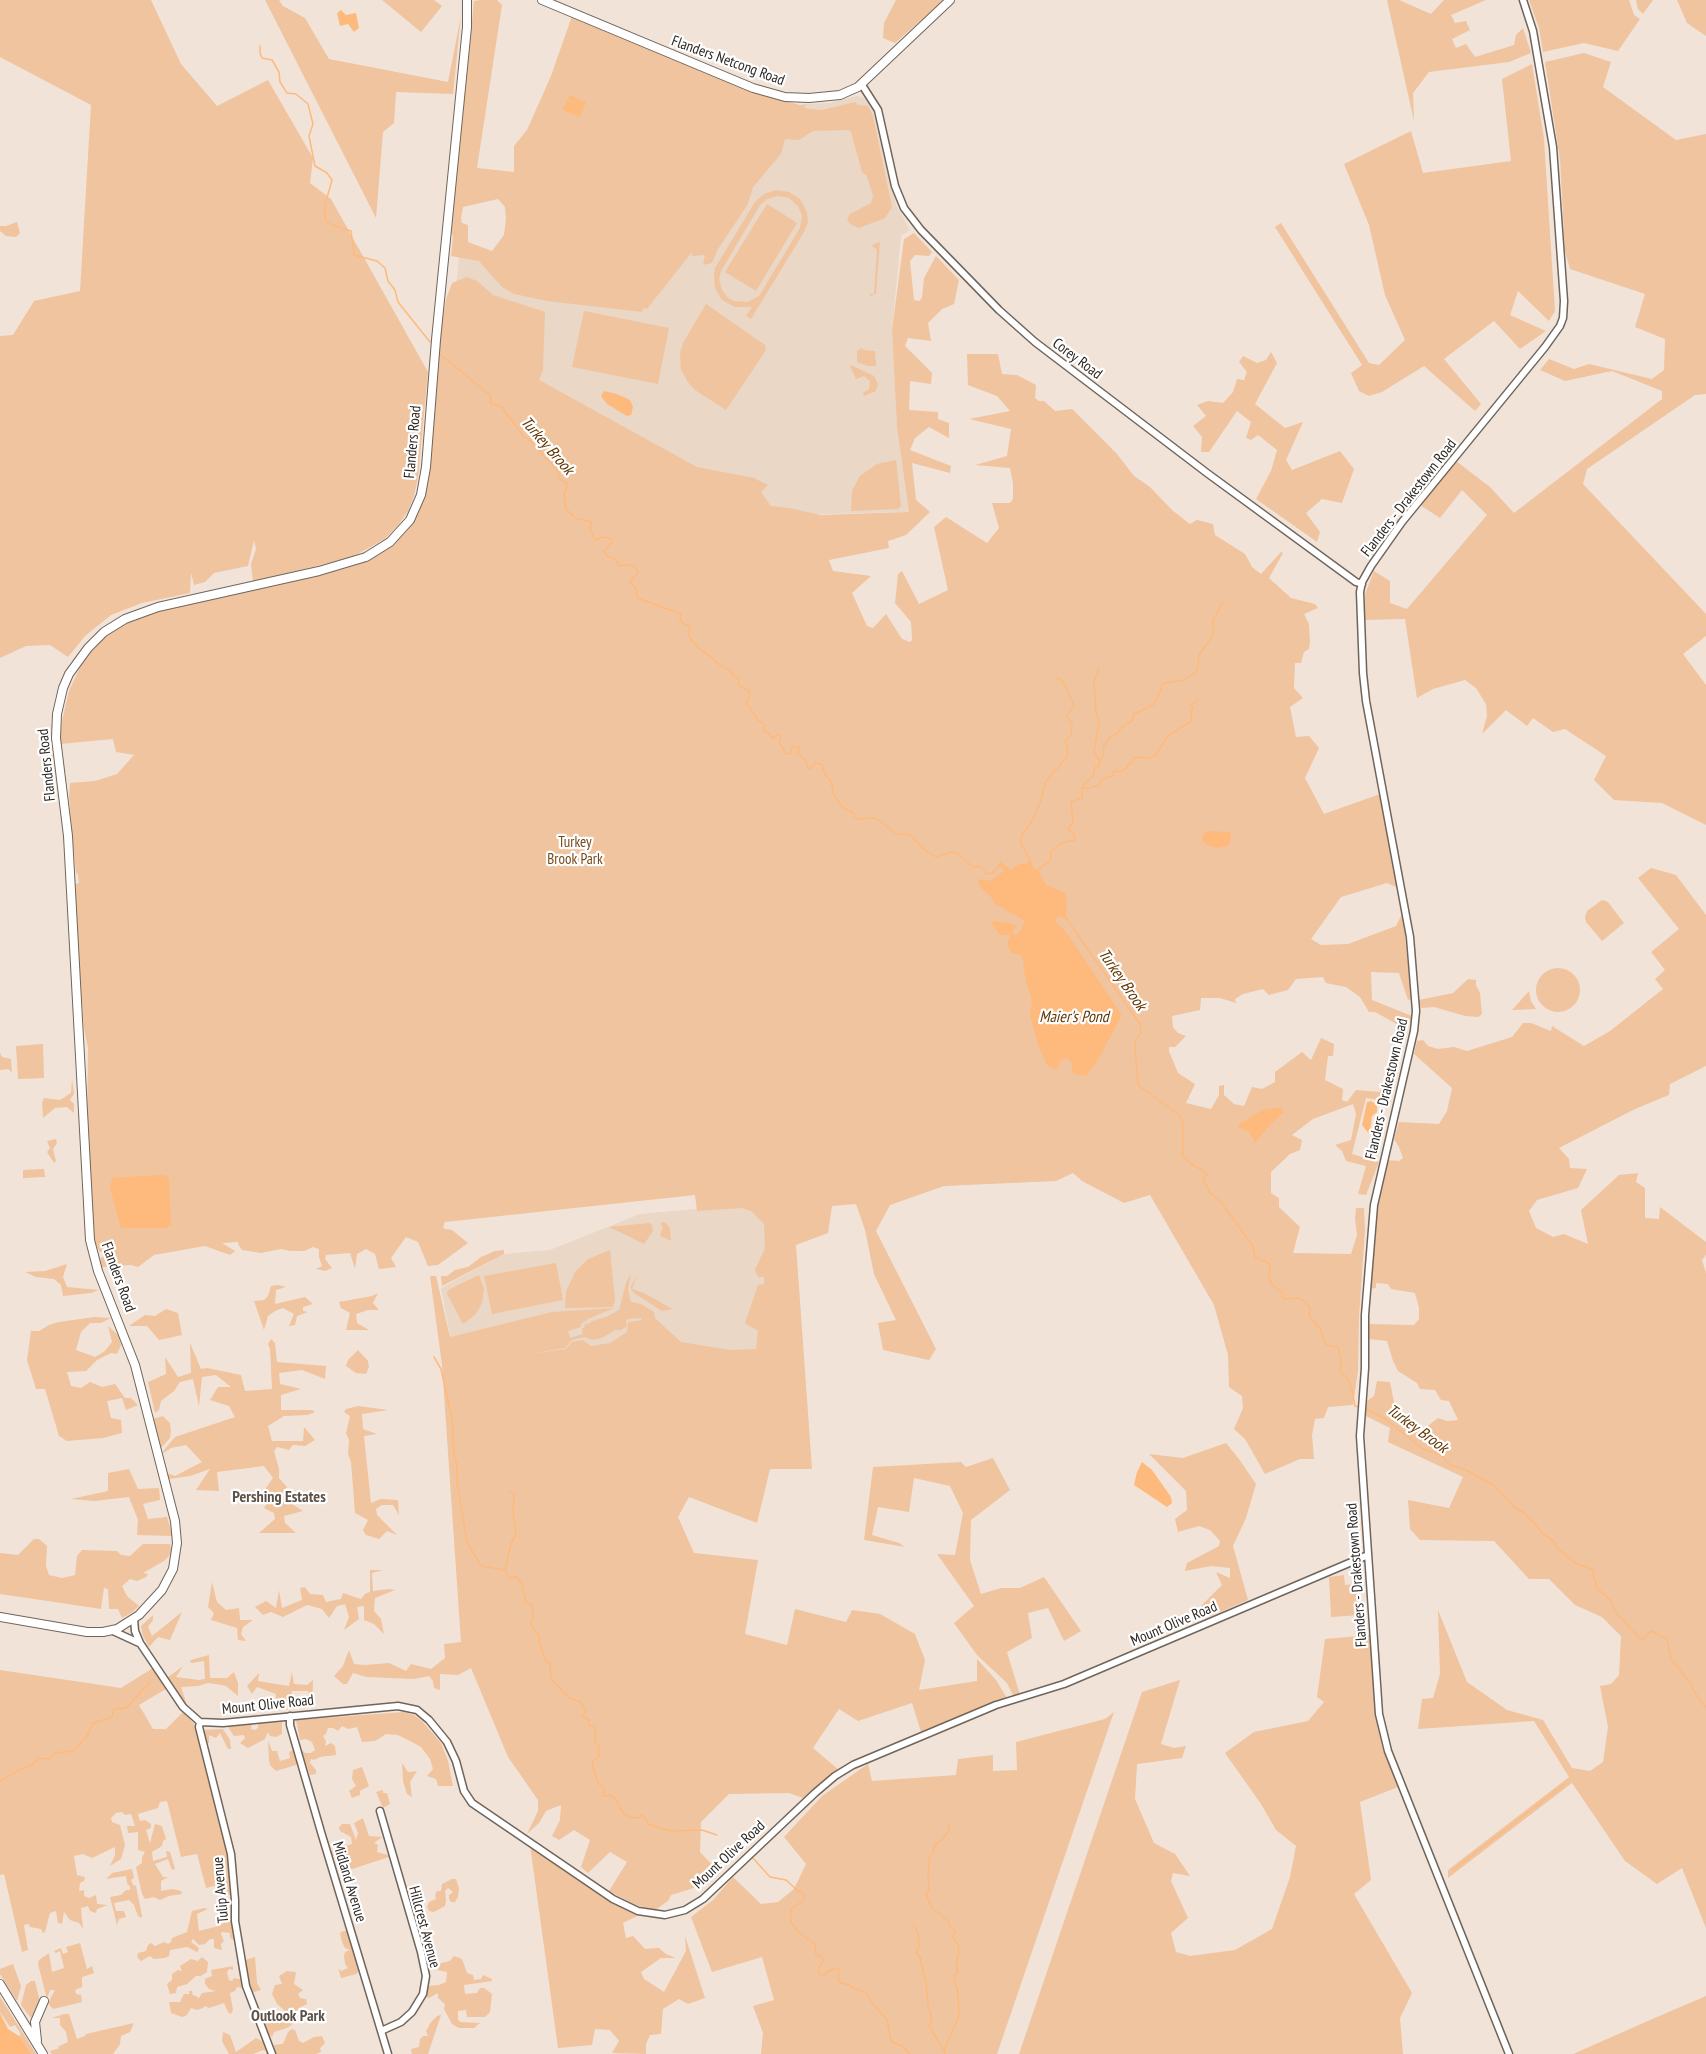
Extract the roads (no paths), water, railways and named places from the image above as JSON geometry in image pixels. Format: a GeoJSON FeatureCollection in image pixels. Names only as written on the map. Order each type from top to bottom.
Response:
{"type":"FeatureCollection","features":[{"type":"Feature","properties":{"kind":"main road","name":"Flanders Road"},"geometry":{"type":"LineString","coordinates":[[113,1631],[134,1619],[157,1597],[170,1577],[176,1554],[177,1532],[135,1365],[98,1271],[90,1240],[68,836],[56,738],[61,695],[69,674],[88,648],[105,632],[125,619],[158,607],[319,571],[366,557],[387,544],[410,520],[421,495],[426,467],[434,358],[467,27],[467,0]]}},
{"type":"Feature","properties":{"kind":"main road","name":"Flanders Netcong Road"},"geometry":{"type":"LineString","coordinates":[[542,0],[722,76],[773,94],[796,98],[824,98],[850,92],[862,85],[950,0]]}},
{"type":"Feature","properties":{"kind":"main road"},"geometry":{"type":"LineString","coordinates":[[0,1617],[87,1632],[113,1631]]}},
{"type":"Feature","properties":{"kind":"main road"},"geometry":{"type":"LineString","coordinates":[[0,1984],[43,2054]]}},
{"type":"Feature","properties":{"kind":"main road"},"geometry":{"type":"LineString","coordinates":[[38,2045],[35,2022],[44,2001]]}},
{"type":"Feature","properties":{"kind":"street","name":"Flanders - Drakestown Road"},"geometry":{"type":"LineString","coordinates":[[1509,2054],[1384,1741],[1378,1700],[1360,1436],[1365,1368],[1366,1291],[1374,1205],[1416,1015],[1410,937],[1365,691],[1362,652],[1362,584],[1371,566],[1402,522],[1545,347],[1560,326],[1564,316],[1553,147],[1533,31],[1523,0]]}},
{"type":"Feature","properties":{"kind":"street","name":"Corey Road"},"geometry":{"type":"LineString","coordinates":[[862,85],[878,110],[895,186],[904,208],[921,230],[999,310],[1035,342],[1162,438],[1356,582],[1362,584]]}},
{"type":"Feature","properties":{"kind":"street","name":"Mount Olive Road"},"geometry":{"type":"LineString","coordinates":[[200,1722],[219,1723],[389,1707],[414,1709],[429,1719],[447,1742],[456,1761],[464,1791],[475,1805],[618,1902],[645,1913],[671,1914],[691,1907],[709,1894],[815,1793],[853,1765],[996,1705],[1064,1684],[1368,1555]]}},
{"type":"Feature","properties":{"kind":"street"},"geometry":{"type":"LineString","coordinates":[[134,1619],[135,1632],[140,1643],[183,1707],[200,1722]]}},
{"type":"Feature","properties":{"kind":"street"},"geometry":{"type":"LineString","coordinates":[[113,1631],[140,1643]]}},
{"type":"Feature","properties":{"kind":"street","name":"Midland Avenue"},"geometry":{"type":"LineString","coordinates":[[290,1716],[290,1725],[321,1832],[388,2054]]}},
{"type":"Feature","properties":{"kind":"street","name":"Tulip Avenue"},"geometry":{"type":"LineString","coordinates":[[200,1722],[199,1727],[231,1854],[235,1921],[245,1980],[272,2054]]}},
{"type":"Feature","properties":{"kind":"street","name":"Hillcrest Avenue"},"geometry":{"type":"LineString","coordinates":[[380,1811],[422,1952],[426,1977],[423,1995],[412,2012],[401,2022],[381,2031]]}},
{"type":"Feature","properties":{"kind":"water"},"geometry":{"type":"Polygon","coordinates":[[[341,10],[346,15],[356,13],[359,28],[354,32],[348,24],[340,26],[337,13],[341,10]]]}},
{"type":"Feature","properties":{"kind":"water"},"geometry":{"type":"Polygon","coordinates":[[[569,95],[586,102],[585,106],[581,105],[584,107],[580,117],[563,110],[567,100],[579,104],[568,99],[569,95]]]}},
{"type":"Feature","properties":{"kind":"water"},"geometry":{"type":"Polygon","coordinates":[[[604,391],[630,400],[633,407],[631,415],[627,416],[607,404],[601,396],[604,391]]]}},
{"type":"Feature","properties":{"kind":"water"},"geometry":{"type":"Polygon","coordinates":[[[1208,831],[1231,832],[1228,846],[1217,848],[1203,842],[1203,834],[1208,831]]]}},
{"type":"Feature","properties":{"kind":"water","name":"Maier's Pond"},"geometry":{"type":"Polygon","coordinates":[[[1030,859],[1034,869],[1038,870],[1046,885],[1065,893],[1066,918],[1058,917],[1055,921],[1066,932],[1121,1014],[1099,1058],[1084,1076],[1072,1072],[1072,1063],[1067,1058],[1059,1061],[1057,1069],[1046,1063],[1038,1045],[1030,1015],[1032,1001],[1022,955],[1012,953],[1007,945],[1010,935],[1000,935],[991,923],[994,921],[1015,924],[1016,927],[1012,932],[1016,935],[1025,921],[994,903],[978,881],[979,879],[990,881],[1004,871],[1001,867],[997,868],[1000,861],[1011,870],[1019,864],[1026,864],[1030,859]]]}},
{"type":"Feature","properties":{"kind":"water"},"geometry":{"type":"Polygon","coordinates":[[[1371,1101],[1377,1105],[1377,1112],[1372,1116],[1369,1134],[1362,1125],[1367,1102],[1371,1101]]]}},
{"type":"Feature","properties":{"kind":"water"},"geometry":{"type":"Polygon","coordinates":[[[1278,1108],[1284,1112],[1255,1143],[1250,1133],[1238,1127],[1264,1109],[1278,1108]]]}},
{"type":"Feature","properties":{"kind":"water"},"geometry":{"type":"Polygon","coordinates":[[[165,1175],[169,1179],[171,1225],[165,1228],[121,1228],[110,1188],[112,1178],[165,1175]]]}},
{"type":"Feature","properties":{"kind":"water"},"geometry":{"type":"Polygon","coordinates":[[[1142,1462],[1152,1470],[1171,1497],[1172,1503],[1167,1507],[1134,1485],[1142,1462]]]}},
{"type":"Feature","properties":{"kind":"water"},"geometry":{"type":"Polygon","coordinates":[[[0,2013],[8,2029],[19,2036],[32,2054],[0,2054],[0,2013]]]}},
{"type":"Feature","properties":{"kind":"waterway","name":"Turkey Brook"},"geometry":{"type":"LineString","coordinates":[[260,46],[262,58],[272,60],[279,72],[280,82],[287,93],[296,94],[308,104],[313,124],[309,136],[315,166],[327,173],[332,180],[325,205],[325,220],[332,225],[351,231],[354,255],[377,261],[385,268],[388,281],[395,290],[398,302],[430,342]]}},
{"type":"Feature","properties":{"kind":"waterway","name":"Turkey Brook"},"geometry":{"type":"LineString","coordinates":[[440,354],[491,396],[490,403],[502,407],[523,436],[558,471],[560,479],[568,486],[564,492],[566,509],[575,518],[592,522],[590,528],[595,540],[603,537],[612,539],[604,551],[607,556],[615,559],[620,566],[631,565],[637,569],[638,572],[630,582],[637,590],[637,598],[681,614],[680,619],[682,623],[689,626],[689,636],[698,648],[722,667],[729,669],[733,675],[738,677],[739,686],[749,691],[750,695],[746,702],[758,720],[765,725],[764,731],[772,738],[779,734],[781,736],[779,742],[786,754],[791,754],[792,747],[799,747],[798,754],[805,759],[808,768],[810,769],[815,763],[822,764],[825,775],[831,781],[834,795],[843,808],[851,811],[857,819],[875,818],[897,834],[909,834],[936,857],[951,852],[956,853],[972,866],[982,867],[986,874],[993,873],[997,868]]}},
{"type":"Feature","properties":{"kind":"waterway"},"geometry":{"type":"LineString","coordinates":[[1100,762],[1104,746],[1111,736],[1132,721],[1134,714],[1153,705],[1163,683],[1184,680],[1197,671],[1199,655],[1212,637],[1213,620],[1223,602]]}},
{"type":"Feature","properties":{"kind":"waterway"},"geometry":{"type":"LineString","coordinates":[[1038,870],[1051,860],[1051,851],[1062,843],[1075,840],[1074,833],[1068,830],[1073,822],[1071,802],[1082,798],[1082,788],[1094,775],[1095,767],[1098,767],[1100,762],[1094,752],[1099,722],[1094,682],[1099,668]]}},
{"type":"Feature","properties":{"kind":"waterway"},"geometry":{"type":"LineString","coordinates":[[1030,859],[1021,844],[1021,836],[1031,823],[1039,806],[1046,781],[1067,757],[1068,749],[1065,741],[1071,735],[1072,724],[1067,716],[1074,705],[1063,681],[1057,678]]}},
{"type":"Feature","properties":{"kind":"waterway"},"geometry":{"type":"LineString","coordinates":[[1082,788],[1099,785],[1102,779],[1113,776],[1114,771],[1120,772],[1127,768],[1134,757],[1149,758],[1156,755],[1168,736],[1190,722],[1192,716],[1190,711],[1193,709],[1191,705],[1198,700]]}},
{"type":"Feature","properties":{"kind":"waterway","name":"Turkey Brook"},"geometry":{"type":"LineString","coordinates":[[1066,918],[1140,1024],[1141,1033],[1136,1039],[1135,1048],[1138,1085],[1179,1115],[1183,1121],[1183,1156],[1207,1175],[1203,1178],[1210,1193],[1220,1201],[1253,1246],[1255,1257],[1270,1264],[1271,1284],[1282,1292],[1282,1297],[1300,1298],[1310,1307],[1309,1316],[1320,1329],[1326,1345],[1338,1347],[1341,1359],[1340,1371],[1351,1386],[1355,1406],[1360,1407]]}},
{"type":"Feature","properties":{"kind":"waterway"},"geometry":{"type":"LineString","coordinates":[[434,1357],[441,1369],[452,1419],[457,1482],[467,1542],[481,1566],[505,1570],[509,1578],[517,1577],[522,1584],[526,1603],[532,1605],[531,1624],[539,1635],[539,1642],[546,1661],[550,1663],[551,1679],[569,1698],[581,1702],[586,1712],[582,1716],[589,1720],[588,1725],[595,1727],[595,1742],[599,1745],[599,1757],[593,1761],[592,1765],[598,1783],[604,1789],[603,1796],[614,1797],[624,1814],[629,1817],[638,1818],[643,1815],[648,1824],[670,1831],[702,1830],[717,1835]]}},
{"type":"Feature","properties":{"kind":"waterway","name":"Turkey Brook"},"geometry":{"type":"LineString","coordinates":[[1365,1408],[1387,1420],[1423,1449],[1441,1455],[1450,1465],[1466,1470],[1495,1486],[1516,1509],[1524,1512],[1543,1534],[1553,1540],[1557,1548],[1575,1563],[1592,1569],[1597,1588],[1610,1600],[1616,1613],[1642,1640],[1651,1631],[1667,1639],[1671,1659],[1706,1707]]}},
{"type":"Feature","properties":{"kind":"waterway"},"geometry":{"type":"LineString","coordinates":[[505,1570],[511,1544],[516,1534],[513,1511],[514,1494],[510,1492]]}},
{"type":"Feature","properties":{"kind":"waterway"},"geometry":{"type":"LineString","coordinates":[[0,1781],[30,1766],[39,1758],[48,1759],[55,1753],[73,1751],[87,1736],[93,1723],[112,1717],[114,1709],[126,1708],[150,1682]]}},
{"type":"Feature","properties":{"kind":"waterway"},"geometry":{"type":"LineString","coordinates":[[1453,1870],[1565,1784]]}},
{"type":"Feature","properties":{"kind":"waterway"},"geometry":{"type":"LineString","coordinates":[[945,2054],[945,2048],[959,2016],[958,1992],[954,1980],[955,1974],[958,1973],[956,1962],[959,1953],[958,1945],[953,1937],[955,1931],[950,1927],[950,1923],[932,1908],[926,1894],[929,1890],[930,1855],[933,1853],[935,1844],[943,1839],[950,1823]]}},
{"type":"Feature","properties":{"kind":"waterway"},"geometry":{"type":"LineString","coordinates":[[752,1857],[770,1877],[786,1880],[803,1893],[804,1900],[791,1909],[791,1922],[799,1933],[815,1944],[816,1955],[821,1956],[823,1960],[819,1974],[825,1975],[828,1971],[837,1968],[841,1983],[867,1993],[887,2020],[891,2041],[903,2047],[910,2054]]}},
{"type":"Feature","properties":{"kind":"waterway"},"geometry":{"type":"LineString","coordinates":[[914,1925],[919,1937],[919,1947],[916,1952],[920,1957],[932,2020],[929,2025],[944,2052]]}},
{"type":"Feature","properties":{"kind":"district","name":"Pershing Estates"},"geometry":{"type":"Point","coordinates":[279,1497]}},
{"type":"Feature","properties":{"kind":"district","name":"Outlook Park"},"geometry":{"type":"Point","coordinates":[288,2016]}},
{"type":"Feature","properties":{"kind":"park label","name":"Turkey Brook Park"},"geometry":{"type":"Point","coordinates":[575,852]}}]}
